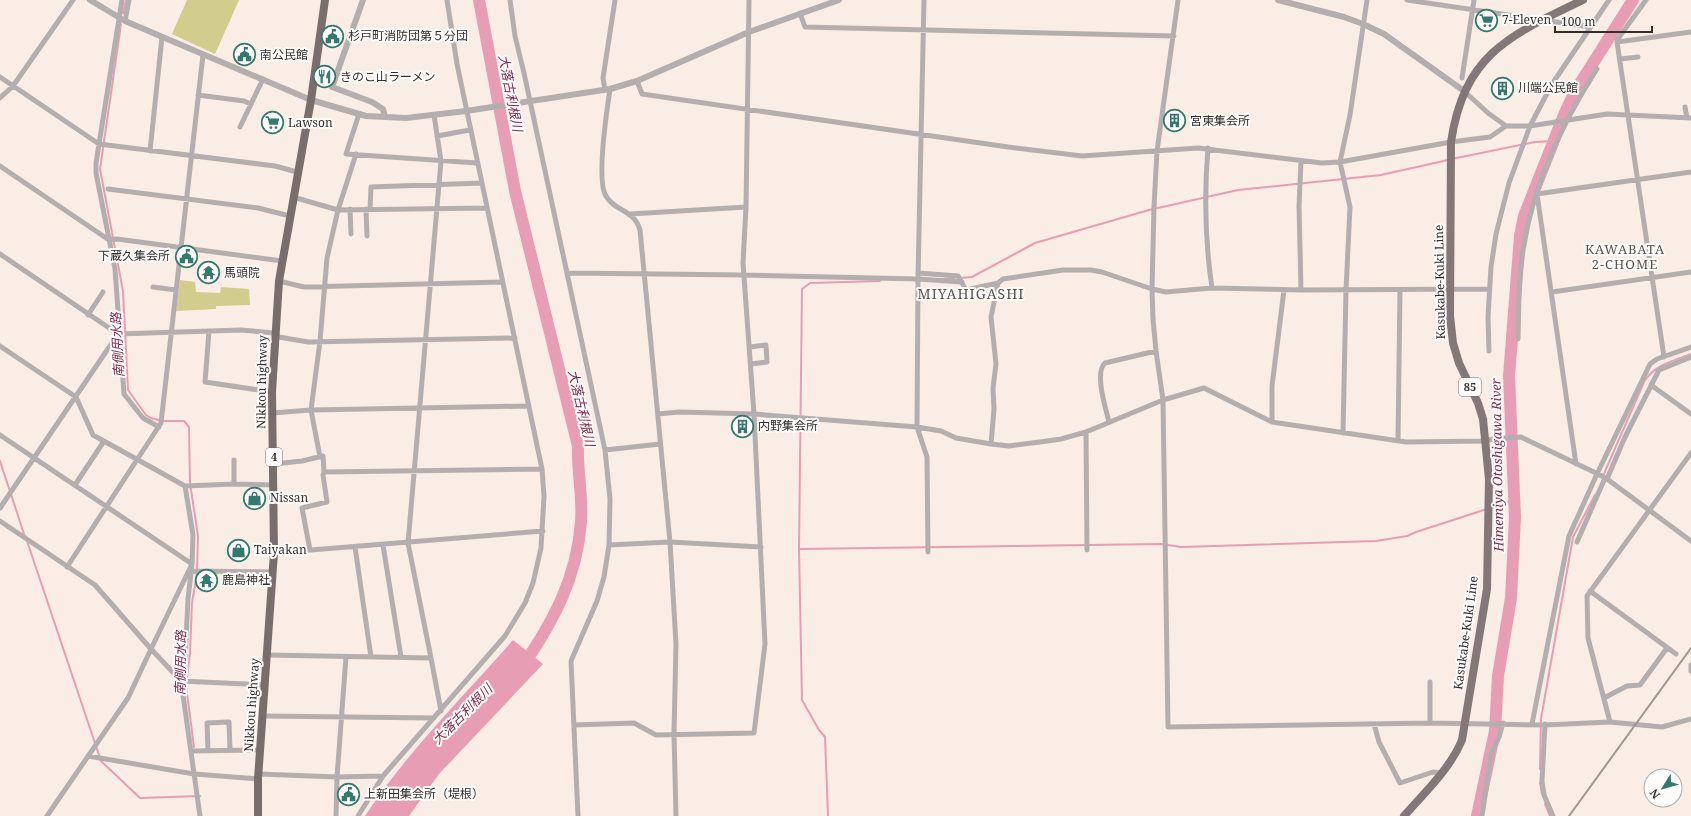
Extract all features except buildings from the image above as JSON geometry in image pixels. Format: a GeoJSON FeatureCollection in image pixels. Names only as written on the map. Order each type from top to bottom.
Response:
{"type":"FeatureCollection","features":[{"type":"Feature","properties":{"kind":"highway","name":"Nikkou highway"},"geometry":{"type":"LineString","coordinates":[[258,816],[259,776],[274,572],[272,392],[279,281],[310,100],[325,0]]}},
{"type":"Feature","properties":{"kind":"main road","name":"Kasukabe-Kuki Line"},"geometry":{"type":"LineString","coordinates":[[1404,816],[1442,773],[1456,754],[1462,740],[1467,723],[1487,589],[1489,440],[1478,403],[1461,369],[1453,343],[1450,289],[1451,142],[1457,110],[1464,91],[1475,72],[1495,51],[1519,32],[1584,0]]}},
{"type":"Feature","properties":{"kind":"street"},"geometry":{"type":"LineString","coordinates":[[0,98],[13,86],[73,0]]}},
{"type":"Feature","properties":{"kind":"street"},"geometry":{"type":"LineString","coordinates":[[90,0],[118,18],[310,100],[359,114],[406,118],[434,116],[530,102],[607,89],[637,81],[749,32],[839,0]]}},
{"type":"Feature","properties":{"kind":"street"},"geometry":{"type":"LineString","coordinates":[[122,0],[118,18],[103,144],[96,163],[96,173],[113,239],[122,335],[124,394],[143,418],[160,425]]}},
{"type":"Feature","properties":{"kind":"street"},"geometry":{"type":"LineString","coordinates":[[125,21],[129,0]]}},
{"type":"Feature","properties":{"kind":"street"},"geometry":{"type":"LineString","coordinates":[[363,0],[332,87],[372,102],[383,109],[385,117]]}},
{"type":"Feature","properties":{"kind":"street"},"geometry":{"type":"LineString","coordinates":[[358,816],[383,776],[505,636],[525,603],[533,583],[541,548],[543,531],[544,496],[542,469],[466,111],[454,49],[447,0]]}},
{"type":"Feature","properties":{"kind":"street"},"geometry":{"type":"LineString","coordinates":[[510,0],[515,36],[605,450],[610,499],[609,545],[604,578],[597,601],[571,662],[578,816]]}},
{"type":"Feature","properties":{"kind":"street"},"geometry":{"type":"LineString","coordinates":[[615,0],[602,78],[607,89],[603,145],[603,190],[611,203],[630,214],[638,222],[640,230],[670,542],[676,644],[674,734],[676,816]]}},
{"type":"Feature","properties":{"kind":"street"},"geometry":{"type":"LineString","coordinates":[[574,725],[634,723],[656,735],[754,733],[765,644],[754,414],[744,275],[750,0]]}},
{"type":"Feature","properties":{"kind":"street"},"geometry":{"type":"LineString","coordinates":[[924,0],[918,273],[918,427],[927,457],[928,552]]}},
{"type":"Feature","properties":{"kind":"street"},"geometry":{"type":"LineString","coordinates":[[1178,0],[1157,151],[1152,289],[1156,352],[1163,400],[1168,727],[1430,723],[1545,724],[1610,722],[1662,728],[1691,718]]}},
{"type":"Feature","properties":{"kind":"street"},"geometry":{"type":"LineString","coordinates":[[1278,0],[1363,24],[1384,34],[1464,91],[1488,113],[1506,126]]}},
{"type":"Feature","properties":{"kind":"street"},"geometry":{"type":"LineString","coordinates":[[1343,433],[1346,290],[1350,207],[1340,162],[1350,115],[1367,0]]}},
{"type":"Feature","properties":{"kind":"street"},"geometry":{"type":"LineString","coordinates":[[1407,0],[1591,27]]}},
{"type":"Feature","properties":{"kind":"street"},"geometry":{"type":"LineString","coordinates":[[1462,78],[1474,0]]}},
{"type":"Feature","properties":{"kind":"street"},"geometry":{"type":"LineString","coordinates":[[1489,351],[1490,289],[1496,234],[1502,207],[1530,126],[1552,84],[1609,0]]}},
{"type":"Feature","properties":{"kind":"street"},"geometry":{"type":"LineString","coordinates":[[1646,0],[1617,42],[1664,357]]}},
{"type":"Feature","properties":{"kind":"street"},"geometry":{"type":"LineString","coordinates":[[800,14],[805,27],[1174,36]]}},
{"type":"Feature","properties":{"kind":"street"},"geometry":{"type":"LineString","coordinates":[[1617,42],[1691,32]]}},
{"type":"Feature","properties":{"kind":"street"},"geometry":{"type":"LineString","coordinates":[[150,150],[162,37]]}},
{"type":"Feature","properties":{"kind":"street"},"geometry":{"type":"LineString","coordinates":[[67,567],[160,425],[203,55]]}},
{"type":"Feature","properties":{"kind":"street"},"geometry":{"type":"LineString","coordinates":[[1620,59],[1638,57]]}},
{"type":"Feature","properties":{"kind":"street"},"geometry":{"type":"LineString","coordinates":[[1518,339],[1519,296],[1523,246],[1537,194],[1566,119],[1597,69]]}},
{"type":"Feature","properties":{"kind":"street"},"geometry":{"type":"LineString","coordinates":[[0,77],[103,144],[274,166],[297,172]]}},
{"type":"Feature","properties":{"kind":"street"},"geometry":{"type":"LineString","coordinates":[[240,127],[263,79]]}},
{"type":"Feature","properties":{"kind":"street"},"geometry":{"type":"LineString","coordinates":[[637,81],[642,94],[1008,147],[1082,156],[1208,148],[1322,163],[1340,162],[1451,142],[1490,137],[1506,126],[1530,126],[1566,119],[1607,114],[1689,118],[1685,107]]}},
{"type":"Feature","properties":{"kind":"street"},"geometry":{"type":"LineString","coordinates":[[198,95],[244,101],[251,104]]}},
{"type":"Feature","properties":{"kind":"street"},"geometry":{"type":"LineString","coordinates":[[359,114],[346,154],[477,163]]}},
{"type":"Feature","properties":{"kind":"street"},"geometry":{"type":"LineString","coordinates":[[434,116],[441,161],[408,543],[440,711]]}},
{"type":"Feature","properties":{"kind":"street"},"geometry":{"type":"LineString","coordinates":[[437,136],[470,130]]}},
{"type":"Feature","properties":{"kind":"street"},"geometry":{"type":"LineString","coordinates":[[1208,148],[1205,230],[1212,288]]}},
{"type":"Feature","properties":{"kind":"street"},"geometry":{"type":"LineString","coordinates":[[320,457],[311,410],[320,342],[328,251],[338,210],[356,154]]}},
{"type":"Feature","properties":{"kind":"street"},"geometry":{"type":"LineString","coordinates":[[1300,290],[1299,206],[1301,161]]}},
{"type":"Feature","properties":{"kind":"street"},"geometry":{"type":"LineString","coordinates":[[0,166],[113,239],[282,261]]}},
{"type":"Feature","properties":{"kind":"street"},"geometry":{"type":"LineString","coordinates":[[1537,194],[1691,172]]}},
{"type":"Feature","properties":{"kind":"street"},"geometry":{"type":"LineString","coordinates":[[367,236],[368,209],[371,187],[482,184]]}},
{"type":"Feature","properties":{"kind":"street"},"geometry":{"type":"LineString","coordinates":[[108,189],[258,208],[290,216]]}},
{"type":"Feature","properties":{"kind":"street"},"geometry":{"type":"LineString","coordinates":[[1537,194],[1576,464]]}},
{"type":"Feature","properties":{"kind":"street"},"geometry":{"type":"LineString","coordinates":[[293,197],[338,210],[487,208]]}},
{"type":"Feature","properties":{"kind":"street"},"geometry":{"type":"LineString","coordinates":[[630,214],[746,207]]}},
{"type":"Feature","properties":{"kind":"street"},"geometry":{"type":"LineString","coordinates":[[350,209],[350,234]]}},
{"type":"Feature","properties":{"kind":"street"},"geometry":{"type":"LineString","coordinates":[[0,254],[88,315],[122,335],[241,330],[275,333],[279,337],[301,341],[320,342],[515,338]]}},
{"type":"Feature","properties":{"kind":"street"},"geometry":{"type":"LineString","coordinates":[[918,273],[958,276],[966,290],[998,283],[1003,279],[1055,271],[1091,270],[1166,292],[1212,288],[1284,290],[1490,289]]}},
{"type":"Feature","properties":{"kind":"street"},"geometry":{"type":"LineString","coordinates":[[1552,292],[1691,272]]}},
{"type":"Feature","properties":{"kind":"street"},"geometry":{"type":"LineString","coordinates":[[567,274],[644,273],[744,275],[918,279],[962,282]]}},
{"type":"Feature","properties":{"kind":"street"},"geometry":{"type":"LineString","coordinates":[[279,281],[304,286],[502,282]]}},
{"type":"Feature","properties":{"kind":"street"},"geometry":{"type":"LineString","coordinates":[[991,444],[994,409],[993,388],[996,364],[991,317],[998,283]]}},
{"type":"Feature","properties":{"kind":"street"},"geometry":{"type":"LineString","coordinates":[[153,287],[176,290]]}},
{"type":"Feature","properties":{"kind":"street"},"geometry":{"type":"LineString","coordinates":[[1272,422],[1272,386],[1284,290]]}},
{"type":"Feature","properties":{"kind":"street"},"geometry":{"type":"LineString","coordinates":[[1398,441],[1400,290]]}},
{"type":"Feature","properties":{"kind":"street"},"geometry":{"type":"LineString","coordinates":[[88,315],[103,292]]}},
{"type":"Feature","properties":{"kind":"street"},"geometry":{"type":"LineString","coordinates":[[209,331],[205,382],[272,392]]}},
{"type":"Feature","properties":{"kind":"street"},"geometry":{"type":"LineString","coordinates":[[0,508],[76,397],[122,335]]}},
{"type":"Feature","properties":{"kind":"street"},"geometry":{"type":"LineString","coordinates":[[750,347],[766,345],[767,362],[751,364]]}},
{"type":"Feature","properties":{"kind":"street"},"geometry":{"type":"LineString","coordinates":[[0,346],[76,397],[93,435],[189,486],[234,484],[274,485]]}},
{"type":"Feature","properties":{"kind":"street"},"geometry":{"type":"LineString","coordinates":[[1534,724],[1569,536],[1650,364],[1664,357],[1691,348]]}},
{"type":"Feature","properties":{"kind":"street"},"geometry":{"type":"LineString","coordinates":[[1110,422],[1101,379],[1103,365],[1105,363],[1156,352]]}},
{"type":"Feature","properties":{"kind":"street"},"geometry":{"type":"LineString","coordinates":[[1577,542],[1625,437],[1659,370],[1662,367],[1691,357]]}},
{"type":"Feature","properties":{"kind":"street"},"geometry":{"type":"LineString","coordinates":[[1651,385],[1691,414]]}},
{"type":"Feature","properties":{"kind":"street"},"geometry":{"type":"LineString","coordinates":[[658,414],[679,412],[754,414],[918,427],[941,431],[956,438],[1009,446],[1061,439],[1086,432],[1163,400],[1204,388],[1272,422],[1406,442],[1489,440],[1520,437],[1606,478],[1691,541]]}},
{"type":"Feature","properties":{"kind":"street"},"geometry":{"type":"LineString","coordinates":[[272,413],[311,410],[529,406]]}},
{"type":"Feature","properties":{"kind":"street"},"geometry":{"type":"LineString","coordinates":[[1086,432],[1087,550]]}},
{"type":"Feature","properties":{"kind":"street"},"geometry":{"type":"LineString","coordinates":[[0,435],[192,564]]}},
{"type":"Feature","properties":{"kind":"street"},"geometry":{"type":"LineString","coordinates":[[76,485],[104,441]]}},
{"type":"Feature","properties":{"kind":"street"},"geometry":{"type":"LineString","coordinates":[[605,450],[660,444]]}},
{"type":"Feature","properties":{"kind":"street"},"geometry":{"type":"LineString","coordinates":[[1610,722],[1588,638],[1587,596],[1691,453]]}},
{"type":"Feature","properties":{"kind":"street"},"geometry":{"type":"LineString","coordinates":[[274,464],[323,456],[323,475],[327,502],[302,508],[310,550]]}},
{"type":"Feature","properties":{"kind":"street"},"geometry":{"type":"LineString","coordinates":[[234,460],[234,484]]}},
{"type":"Feature","properties":{"kind":"street"},"geometry":{"type":"LineString","coordinates":[[324,472],[542,469]]}},
{"type":"Feature","properties":{"kind":"street"},"geometry":{"type":"LineString","coordinates":[[189,486],[193,535],[193,571],[188,598],[185,681],[191,751],[200,816]]}},
{"type":"Feature","properties":{"kind":"street"},"geometry":{"type":"LineString","coordinates":[[0,521],[95,585],[151,648],[185,681],[266,685]]}},
{"type":"Feature","properties":{"kind":"street"},"geometry":{"type":"LineString","coordinates":[[274,553],[543,531]]}},
{"type":"Feature","properties":{"kind":"street"},"geometry":{"type":"LineString","coordinates":[[609,545],[670,542],[761,547]]}},
{"type":"Feature","properties":{"kind":"street"},"geometry":{"type":"LineString","coordinates":[[384,545],[401,657]]}},
{"type":"Feature","properties":{"kind":"street"},"geometry":{"type":"LineString","coordinates":[[355,547],[371,657]]}},
{"type":"Feature","properties":{"kind":"street"},"geometry":{"type":"LineString","coordinates":[[47,816],[128,698],[192,564]]}},
{"type":"Feature","properties":{"kind":"street"},"geometry":{"type":"LineString","coordinates":[[193,571],[274,572]]}},
{"type":"Feature","properties":{"kind":"street"},"geometry":{"type":"LineString","coordinates":[[1590,591],[1676,654]]}},
{"type":"Feature","properties":{"kind":"street"},"geometry":{"type":"LineString","coordinates":[[1604,698],[1627,686],[1640,685],[1668,648]]}},
{"type":"Feature","properties":{"kind":"street"},"geometry":{"type":"LineString","coordinates":[[267,655],[431,658]]}},
{"type":"Feature","properties":{"kind":"street"},"geometry":{"type":"LineString","coordinates":[[336,816],[337,777],[346,657]]}},
{"type":"Feature","properties":{"kind":"street"},"geometry":{"type":"LineString","coordinates":[[1691,665],[1691,671]]}},
{"type":"Feature","properties":{"kind":"street"},"geometry":{"type":"LineString","coordinates":[[1430,682],[1430,723]]}},
{"type":"Feature","properties":{"kind":"street"},"geometry":{"type":"LineString","coordinates":[[263,716],[434,718]]}},
{"type":"Feature","properties":{"kind":"street"},"geometry":{"type":"LineString","coordinates":[[208,751],[207,723],[230,722],[230,750]]}},
{"type":"Feature","properties":{"kind":"street"},"geometry":{"type":"LineString","coordinates":[[1482,816],[1491,755],[1499,737],[1502,723]]}},
{"type":"Feature","properties":{"kind":"street"},"geometry":{"type":"LineString","coordinates":[[1374,724],[1379,742],[1400,783],[1433,772],[1442,773]]}},
{"type":"Feature","properties":{"kind":"street"},"geometry":{"type":"LineString","coordinates":[[1545,724],[1542,782],[1544,794],[1553,816]]}},
{"type":"Feature","properties":{"kind":"street"},"geometry":{"type":"LineString","coordinates":[[191,751],[261,750]]}},
{"type":"Feature","properties":{"kind":"street"},"geometry":{"type":"LineString","coordinates":[[88,756],[194,774],[337,777],[383,776]]}},
{"type":"Feature","properties":{"kind":"shaded area"},"geometry":{"type":"Polygon","coordinates":[[[187,0],[239,0],[215,54],[172,34],[187,0]]]}},
{"type":"Feature","properties":{"kind":"shaded area"},"geometry":{"type":"Polygon","coordinates":[[[180,280],[195,282],[196,292],[220,293],[221,287],[249,289],[250,305],[216,306],[216,309],[176,311],[180,280]]]}},
{"type":"Feature","properties":{"kind":"water"},"geometry":{"type":"Polygon","coordinates":[[[513,640],[543,664],[439,774],[409,816],[365,816],[381,792],[417,747],[513,640]]]}},
{"type":"Feature","properties":{"kind":"waterway","name":"南側用水路"},"geometry":{"type":"LineString","coordinates":[[123,13],[126,0]]}},
{"type":"Feature","properties":{"kind":"waterway","name":"大落古利根川"},"geometry":{"type":"LineString","coordinates":[[479,0],[515,191],[578,446],[581,522],[579,542],[574,562],[562,599],[544,633],[522,667]]}},
{"type":"Feature","properties":{"kind":"waterway","name":"Himemiya Otoshigawa River"},"geometry":{"type":"LineString","coordinates":[[1477,816],[1495,731],[1498,676],[1511,598],[1515,517],[1509,376],[1520,236],[1524,216],[1574,93],[1633,0]]}},
{"type":"Feature","properties":{"kind":"waterway","name":"南側用水路"},"geometry":{"type":"LineString","coordinates":[[121,24],[100,169],[123,291],[128,390],[146,415],[163,421],[184,421],[189,427],[190,483],[198,536],[197,573],[192,603],[190,653],[186,686],[194,747]]}},
{"type":"Feature","properties":{"kind":"waterway"},"geometry":{"type":"LineString","coordinates":[[1452,159],[1535,142],[1553,141]]}},
{"type":"Feature","properties":{"kind":"waterway"},"geometry":{"type":"LineString","coordinates":[[960,278],[972,277],[1035,243],[1149,210],[1238,190],[1381,175],[1448,160]]}},
{"type":"Feature","properties":{"kind":"waterway"},"geometry":{"type":"LineString","coordinates":[[944,279],[954,278]]}},
{"type":"Feature","properties":{"kind":"waterway"},"geometry":{"type":"LineString","coordinates":[[828,816],[825,737],[819,730],[802,700],[799,549],[802,289],[810,283],[880,281]]}},
{"type":"Feature","properties":{"kind":"waterway"},"geometry":{"type":"LineString","coordinates":[[1603,476],[1648,376],[1664,364],[1691,354]]}},
{"type":"Feature","properties":{"kind":"waterway"},"geometry":{"type":"LineString","coordinates":[[0,461],[25,537]]}},
{"type":"Feature","properties":{"kind":"waterway"},"geometry":{"type":"LineString","coordinates":[[1540,769],[1541,719],[1573,537],[1595,495]]}},
{"type":"Feature","properties":{"kind":"waterway"},"geometry":{"type":"LineString","coordinates":[[1491,508],[1515,500]]}},
{"type":"Feature","properties":{"kind":"waterway"},"geometry":{"type":"LineString","coordinates":[[799,549],[1161,544],[1181,547],[1376,541],[1407,536],[1487,509]]}},
{"type":"Feature","properties":{"kind":"waterway"},"geometry":{"type":"LineString","coordinates":[[27,541],[101,761],[140,798],[200,796]]}},
{"type":"Feature","properties":{"kind":"waterway"},"geometry":{"type":"LineString","coordinates":[[1540,783],[1542,794]]}},
{"type":"Feature","properties":{"kind":"waterway"},"geometry":{"type":"LineString","coordinates":[[1545,804],[1550,816]]}},
{"type":"Feature","properties":{"kind":"railway"},"geometry":{"type":"LineString","coordinates":[[1569,816],[1691,648]]}},
{"type":"Feature","properties":{"kind":"place","name":"7-Eleven"},"geometry":{"type":"Point","coordinates":[1486,20]}},
{"type":"Feature","properties":{"kind":"place","name":"杉戸町消防団第５分団"},"geometry":{"type":"Point","coordinates":[333,36]}},
{"type":"Feature","properties":{"kind":"place","name":"南公民館"},"geometry":{"type":"Point","coordinates":[245,55]}},
{"type":"Feature","properties":{"kind":"place","name":"きのこ山ラーメン"},"geometry":{"type":"Point","coordinates":[325,77]}},
{"type":"Feature","properties":{"kind":"place","name":"川端公民館"},"geometry":{"type":"Point","coordinates":[1502,88]}},
{"type":"Feature","properties":{"kind":"place","name":"宮東集会所"},"geometry":{"type":"Point","coordinates":[1175,121]}},
{"type":"Feature","properties":{"kind":"place","name":"Lawson"},"geometry":{"type":"Point","coordinates":[272,123]}},
{"type":"Feature","properties":{"kind":"place","name":"下蔵久集会所"},"geometry":{"type":"Point","coordinates":[186,256]}},
{"type":"Feature","properties":{"kind":"place","name":"馬頭院"},"geometry":{"type":"Point","coordinates":[209,273]}},
{"type":"Feature","properties":{"kind":"place","name":"内野集会所"},"geometry":{"type":"Point","coordinates":[742,426]}},
{"type":"Feature","properties":{"kind":"place","name":"Nissan"},"geometry":{"type":"Point","coordinates":[255,498]}},
{"type":"Feature","properties":{"kind":"place","name":"Taiyakan"},"geometry":{"type":"Point","coordinates":[239,550]}},
{"type":"Feature","properties":{"kind":"place","name":"鹿島神社"},"geometry":{"type":"Point","coordinates":[206,580]}},
{"type":"Feature","properties":{"kind":"place","name":"上新田集会所（堤根）"},"geometry":{"type":"Point","coordinates":[349,794]}},
{"type":"Feature","properties":{"kind":"district","name":"KAWABATA 2-CHOME"},"geometry":{"type":"Point","coordinates":[1625,256]}},
{"type":"Feature","properties":{"kind":"district","name":"MIYAHIGASHI"},"geometry":{"type":"Point","coordinates":[971,294]}}]}
